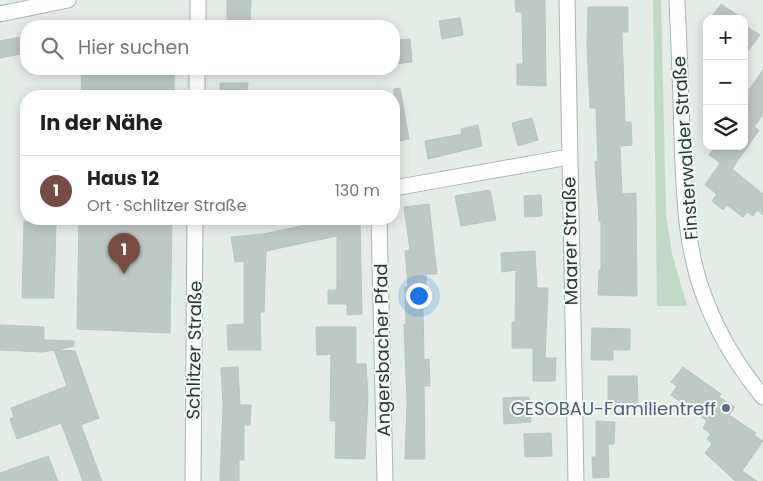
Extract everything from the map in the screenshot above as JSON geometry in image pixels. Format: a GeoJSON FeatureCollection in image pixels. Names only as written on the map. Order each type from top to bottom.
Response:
{"type":"FeatureCollection","features":[{"type":"Feature","properties":{"kind":"street"},"geometry":{"type":"LineString","coordinates":[[0,14],[68,0]]}},
{"type":"Feature","properties":{"kind":"street"},"geometry":{"type":"LineString","coordinates":[[198,0],[198,20]]}},
{"type":"Feature","properties":{"kind":"street","name":"Maarer Straße"},"geometry":{"type":"LineString","coordinates":[[567,0],[576,481]]}},
{"type":"Feature","properties":{"kind":"street","name":"Finsterwalder Straße"},"geometry":{"type":"LineString","coordinates":[[677,0],[685,203],[694,264],[707,305],[728,346],[745,375],[763,397]]}},
{"type":"Feature","properties":{"kind":"street"},"geometry":{"type":"LineString","coordinates":[[197,75],[197,90]]}},
{"type":"Feature","properties":{"kind":"street"},"geometry":{"type":"LineString","coordinates":[[400,187],[569,157]]}},
{"type":"Feature","properties":{"kind":"street","name":"Schlitzer Straße"},"geometry":{"type":"LineString","coordinates":[[193,481],[195,225]]}},
{"type":"Feature","properties":{"kind":"street","name":"Angersbacher Pfad"},"geometry":{"type":"LineString","coordinates":[[379,225],[384,481]]}},
{"type":"Feature","properties":{"kind":"green space"},"geometry":{"type":"Polygon","coordinates":[[[653,0],[661,0],[666,214],[672,254],[687,305],[685,306],[657,306],[653,0]]]}},
{"type":"Feature","properties":{"kind":"building"},"geometry":{"type":"Polygon","coordinates":[[[227,0],[251,0],[250,20],[227,20],[227,0]]]}},
{"type":"Feature","properties":{"kind":"building"},"geometry":{"type":"Polygon","coordinates":[[[515,0],[545,0],[546,86],[517,85],[517,64],[523,64],[522,12],[516,12],[515,0]]]}},
{"type":"Feature","properties":{"kind":"building"},"geometry":{"type":"Polygon","coordinates":[[[721,4],[737,15],[713,15],[721,4]]]}},
{"type":"Feature","properties":{"kind":"building"},"geometry":{"type":"Polygon","coordinates":[[[588,7],[628,7],[628,32],[622,32],[625,122],[631,122],[632,145],[620,146],[622,194],[636,193],[637,296],[598,295],[599,269],[601,270],[601,221],[599,221],[595,162],[598,161],[596,108],[590,108],[587,44],[588,7]]]}},
{"type":"Feature","properties":{"kind":"building"},"geometry":{"type":"Polygon","coordinates":[[[460,18],[463,35],[442,39],[439,21],[460,18]]]}},
{"type":"Feature","properties":{"kind":"building"},"geometry":{"type":"Polygon","coordinates":[[[748,28],[760,35],[748,51],[748,28]]]}},
{"type":"Feature","properties":{"kind":"building"},"geometry":{"type":"Polygon","coordinates":[[[20,37],[20,54],[0,58],[0,41],[20,37]]]}},
{"type":"Feature","properties":{"kind":"building"},"geometry":{"type":"Polygon","coordinates":[[[410,39],[412,62],[400,63],[400,40],[410,39]]]}},
{"type":"Feature","properties":{"kind":"building"},"geometry":{"type":"Polygon","coordinates":[[[763,70],[763,115],[754,127],[759,130],[748,146],[748,89],[763,70]]]}},
{"type":"Feature","properties":{"kind":"building"},"geometry":{"type":"Polygon","coordinates":[[[82,75],[174,75],[174,90],[81,90],[82,75]]]}},
{"type":"Feature","properties":{"kind":"building"},"geometry":{"type":"Polygon","coordinates":[[[220,83],[248,83],[247,90],[220,90],[220,83]]]}},
{"type":"Feature","properties":{"kind":"building"},"geometry":{"type":"Polygon","coordinates":[[[400,88],[409,139],[400,141],[400,90],[394,89],[400,88]]]}},
{"type":"Feature","properties":{"kind":"building"},"geometry":{"type":"Polygon","coordinates":[[[532,118],[538,140],[518,146],[512,123],[532,118]]]}},
{"type":"Feature","properties":{"kind":"building"},"geometry":{"type":"Polygon","coordinates":[[[478,125],[482,146],[428,159],[425,141],[462,134],[461,129],[478,125]]]}},
{"type":"Feature","properties":{"kind":"building"},"geometry":{"type":"Polygon","coordinates":[[[712,150],[745,150],[732,169],[763,194],[763,215],[757,210],[753,216],[747,212],[743,217],[727,205],[723,210],[712,201],[717,194],[705,185],[720,163],[709,155],[712,150]]]}},
{"type":"Feature","properties":{"kind":"building"},"geometry":{"type":"Polygon","coordinates":[[[490,190],[496,220],[461,226],[455,196],[490,190]]]}},
{"type":"Feature","properties":{"kind":"building"},"geometry":{"type":"Polygon","coordinates":[[[541,195],[542,216],[525,217],[524,196],[541,195]]]}},
{"type":"Feature","properties":{"kind":"building"},"geometry":{"type":"Polygon","coordinates":[[[429,204],[437,274],[426,274],[426,308],[423,308],[424,360],[429,359],[430,386],[424,386],[425,459],[405,459],[407,402],[404,324],[406,324],[405,287],[408,287],[405,251],[410,250],[404,207],[429,204]]]}},
{"type":"Feature","properties":{"kind":"building"},"geometry":{"type":"Polygon","coordinates":[[[24,225],[56,225],[54,298],[22,298],[24,225]]]}},
{"type":"Feature","properties":{"kind":"building"},"geometry":{"type":"Polygon","coordinates":[[[79,225],[172,225],[170,333],[77,329],[79,225]]]}},
{"type":"Feature","properties":{"kind":"building"},"geometry":{"type":"Polygon","coordinates":[[[306,225],[360,225],[362,314],[347,315],[347,304],[328,304],[328,290],[336,290],[337,286],[337,236],[266,251],[264,312],[260,312],[261,350],[228,350],[227,325],[244,324],[244,261],[235,262],[231,237],[263,234],[306,225]]]}},
{"type":"Feature","properties":{"kind":"building"},"geometry":{"type":"Polygon","coordinates":[[[535,251],[537,288],[548,288],[545,358],[556,358],[555,381],[533,381],[533,348],[512,348],[512,322],[515,322],[516,270],[502,272],[501,253],[535,251]]]}},
{"type":"Feature","properties":{"kind":"building"},"geometry":{"type":"Polygon","coordinates":[[[0,325],[44,327],[44,340],[74,341],[74,346],[57,350],[75,351],[99,418],[81,425],[102,481],[83,481],[61,423],[17,439],[10,419],[14,417],[11,408],[67,386],[54,350],[43,352],[0,350],[0,325]]]}},
{"type":"Feature","properties":{"kind":"building"},"geometry":{"type":"Polygon","coordinates":[[[316,327],[356,327],[356,364],[366,364],[368,395],[365,459],[335,458],[336,421],[330,421],[331,354],[317,355],[316,327]]]}},
{"type":"Feature","properties":{"kind":"building"},"geometry":{"type":"Polygon","coordinates":[[[592,328],[630,329],[630,350],[613,350],[613,360],[591,360],[592,328]]]}},
{"type":"Feature","properties":{"kind":"building"},"geometry":{"type":"Polygon","coordinates":[[[238,367],[240,405],[251,405],[250,425],[244,425],[244,460],[239,460],[239,481],[220,481],[223,405],[221,368],[238,367]]]}},
{"type":"Feature","properties":{"kind":"building"},"geometry":{"type":"Polygon","coordinates":[[[683,367],[721,394],[719,397],[735,407],[729,415],[756,433],[754,435],[763,441],[742,471],[757,481],[735,481],[705,453],[712,444],[707,439],[711,434],[703,428],[707,421],[671,395],[677,386],[671,382],[683,367]]]}},
{"type":"Feature","properties":{"kind":"building"},"geometry":{"type":"Polygon","coordinates":[[[608,376],[637,376],[638,406],[608,407],[608,376]]]}},
{"type":"Feature","properties":{"kind":"building"},"geometry":{"type":"Polygon","coordinates":[[[529,397],[531,422],[504,424],[503,398],[529,397]]]}},
{"type":"Feature","properties":{"kind":"building"},"geometry":{"type":"Polygon","coordinates":[[[596,421],[615,422],[614,444],[608,444],[609,477],[593,478],[592,457],[596,457],[596,421]]]}},
{"type":"Feature","properties":{"kind":"building"},"geometry":{"type":"Polygon","coordinates":[[[551,433],[552,456],[525,457],[524,434],[551,433]]]}},
{"type":"Feature","properties":{"kind":"building"},"geometry":{"type":"Polygon","coordinates":[[[48,456],[58,481],[0,481],[0,473],[48,456]]]}},
{"type":"Feature","properties":{"kind":"place","name":"Haus 12"},"geometry":{"type":"Point","coordinates":[124,274]}},
{"type":"Feature","properties":{"kind":"place","name":"GESOBAU-Familientreff"},"geometry":{"type":"Point","coordinates":[726,408]}}]}
